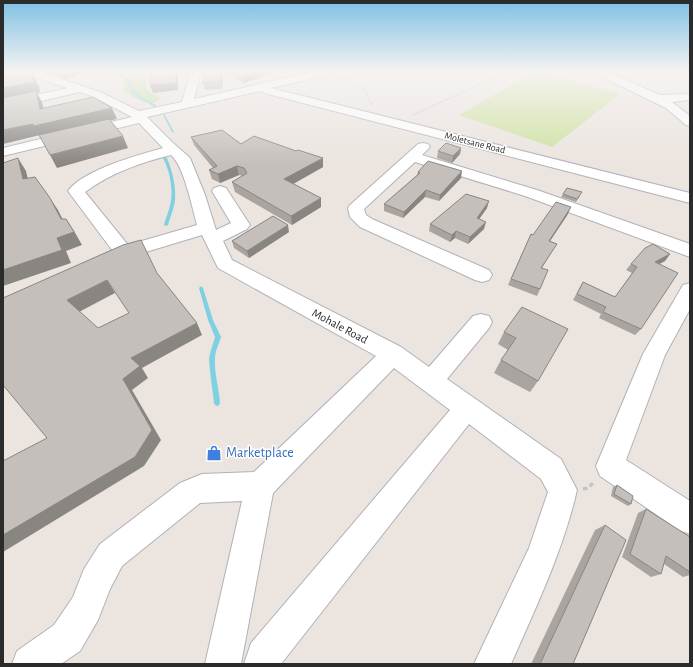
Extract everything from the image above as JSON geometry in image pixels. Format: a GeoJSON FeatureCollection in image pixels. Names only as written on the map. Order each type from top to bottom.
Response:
{"type":"FeatureCollection","features":[{"type":"Feature","properties":{"kind":"street"},"geometry":{"type":"LineString","coordinates":[[3,106],[21,102]]}},
{"type":"Feature","properties":{"kind":"street","name":"Mohale Road"},"geometry":{"type":"LineString","coordinates":[[112,102],[140,116],[172,150],[183,158],[210,233],[226,264],[393,354],[551,468],[563,490],[558,512],[542,556],[492,664]]}},
{"type":"Feature","properties":{"kind":"street"},"geometry":{"type":"LineString","coordinates":[[3,152],[196,102]]}},
{"type":"Feature","properties":{"kind":"street","name":"Moletsane Road"},"geometry":{"type":"LineString","coordinates":[[313,102],[690,198]]}},
{"type":"Feature","properties":{"kind":"street"},"geometry":{"type":"LineString","coordinates":[[664,102],[670,105],[690,122]]}},
{"type":"Feature","properties":{"kind":"street"},"geometry":{"type":"LineString","coordinates":[[436,133],[356,208],[358,217],[366,223],[482,275]]}},
{"type":"Feature","properties":{"kind":"street"},"geometry":{"type":"LineString","coordinates":[[123,252],[76,191],[106,171],[131,161],[172,150]]}},
{"type":"Feature","properties":{"kind":"street"},"geometry":{"type":"LineString","coordinates":[[412,157],[531,193],[690,251]]}},
{"type":"Feature","properties":{"kind":"street"},"geometry":{"type":"LineString","coordinates":[[102,261],[123,252],[241,225],[227,188],[214,194],[197,195]]}},
{"type":"Feature","properties":{"kind":"street"},"geometry":{"type":"LineString","coordinates":[[690,290],[654,354],[610,466],[690,519]]}},
{"type":"Feature","properties":{"kind":"street"},"geometry":{"type":"LineString","coordinates":[[430,382],[481,322]]}},
{"type":"Feature","properties":{"kind":"street"},"geometry":{"type":"LineString","coordinates":[[223,664],[260,486],[393,354]]}},
{"type":"Feature","properties":{"kind":"street"},"geometry":{"type":"LineString","coordinates":[[262,664],[264,656],[295,617],[467,408]]}},
{"type":"Feature","properties":{"kind":"street"},"geometry":{"type":"LineString","coordinates":[[30,664],[67,638],[86,608],[96,581],[110,555],[190,493],[202,488],[260,486]]}},
{"type":"Feature","properties":{"kind":"path"},"geometry":{"type":"LineString","coordinates":[[370,102],[374,106]]}},
{"type":"Feature","properties":{"kind":"path"},"geometry":{"type":"LineString","coordinates":[[400,124],[404,118],[439,102]]}},
{"type":"Feature","properties":{"kind":"green space"},"geometry":{"type":"Polygon","coordinates":[[[482,102],[610,102],[552,147],[459,115],[482,102]]]}},
{"type":"Feature","properties":{"kind":"building"},"geometry":{"type":"Polygon","coordinates":[[[3,102],[38,102],[40,109],[70,102],[102,102],[112,108],[34,126],[33,124],[3,130],[3,102]]]}},
{"type":"Feature","properties":{"kind":"building"},"geometry":{"type":"Polygon","coordinates":[[[109,119],[123,136],[50,155],[39,135],[109,119]]]}},
{"type":"Feature","properties":{"kind":"building"},"geometry":{"type":"Polygon","coordinates":[[[222,130],[241,144],[254,136],[296,151],[298,150],[323,158],[284,179],[321,198],[291,216],[232,182],[247,173],[244,168],[237,166],[218,174],[209,170],[217,166],[191,137],[222,130]]]}},
{"type":"Feature","properties":{"kind":"building"},"geometry":{"type":"Polygon","coordinates":[[[446,143],[461,148],[453,156],[438,151],[446,143]]]}},
{"type":"Feature","properties":{"kind":"building"},"geometry":{"type":"Polygon","coordinates":[[[18,158],[23,179],[35,177],[50,198],[61,219],[66,219],[74,232],[57,238],[62,250],[3,270],[3,163],[18,158]]]}},
{"type":"Feature","properties":{"kind":"building"},"geometry":{"type":"Polygon","coordinates":[[[428,161],[462,171],[440,195],[426,190],[404,212],[384,204],[420,173],[418,172],[428,161]]]}},
{"type":"Feature","properties":{"kind":"building"},"geometry":{"type":"Polygon","coordinates":[[[567,188],[582,192],[577,199],[563,194],[567,188]]]}},
{"type":"Feature","properties":{"kind":"building"},"geometry":{"type":"Polygon","coordinates":[[[466,194],[489,201],[477,218],[486,222],[470,237],[456,231],[452,235],[430,224],[466,194]]]}},
{"type":"Feature","properties":{"kind":"building"},"geometry":{"type":"Polygon","coordinates":[[[556,202],[571,207],[549,241],[557,244],[541,268],[548,270],[540,289],[511,279],[531,234],[533,235],[556,202]]]}},
{"type":"Feature","properties":{"kind":"building"},"geometry":{"type":"Polygon","coordinates":[[[273,216],[288,225],[247,251],[232,241],[273,216]]]}},
{"type":"Feature","properties":{"kind":"building"},"geometry":{"type":"Polygon","coordinates":[[[141,240],[157,273],[197,323],[131,358],[140,366],[123,379],[152,430],[135,457],[3,535],[3,461],[47,438],[3,385],[3,298],[123,245],[141,240]],[[107,280],[67,300],[98,328],[129,313],[107,280]]]}},
{"type":"Feature","properties":{"kind":"building"},"geometry":{"type":"Polygon","coordinates":[[[653,244],[670,254],[655,262],[678,273],[641,329],[603,312],[606,307],[577,294],[583,282],[615,297],[637,267],[631,264],[645,248],[653,244]]]}},
{"type":"Feature","properties":{"kind":"building"},"geometry":{"type":"Polygon","coordinates":[[[522,307],[568,329],[538,381],[501,360],[516,338],[504,332],[522,307]]]}},
{"type":"Feature","properties":{"kind":"building"},"geometry":{"type":"Polygon","coordinates":[[[617,485],[633,496],[631,504],[614,494],[617,485]]]}},
{"type":"Feature","properties":{"kind":"building"},"geometry":{"type":"Polygon","coordinates":[[[646,509],[690,537],[690,572],[666,556],[661,574],[630,554],[646,509]]]}},
{"type":"Feature","properties":{"kind":"building"},"geometry":{"type":"Polygon","coordinates":[[[605,525],[626,540],[573,664],[540,664],[605,525]]]}},
{"type":"Feature","properties":{"kind":"waterway"},"geometry":{"type":"LineString","coordinates":[[149,102],[155,106]]}},
{"type":"Feature","properties":{"kind":"waterway"},"geometry":{"type":"LineString","coordinates":[[164,115],[173,132]]}},
{"type":"Feature","properties":{"kind":"waterway"},"geometry":{"type":"LineString","coordinates":[[164,156],[170,171],[173,195],[172,206],[166,225]]}},
{"type":"Feature","properties":{"kind":"waterway"},"geometry":{"type":"LineString","coordinates":[[201,288],[210,320],[218,337],[213,350],[212,358],[217,403]]}},
{"type":"Feature","properties":{"kind":"place","name":"Marketplace"},"geometry":{"type":"Point","coordinates":[214,453]}}]}
